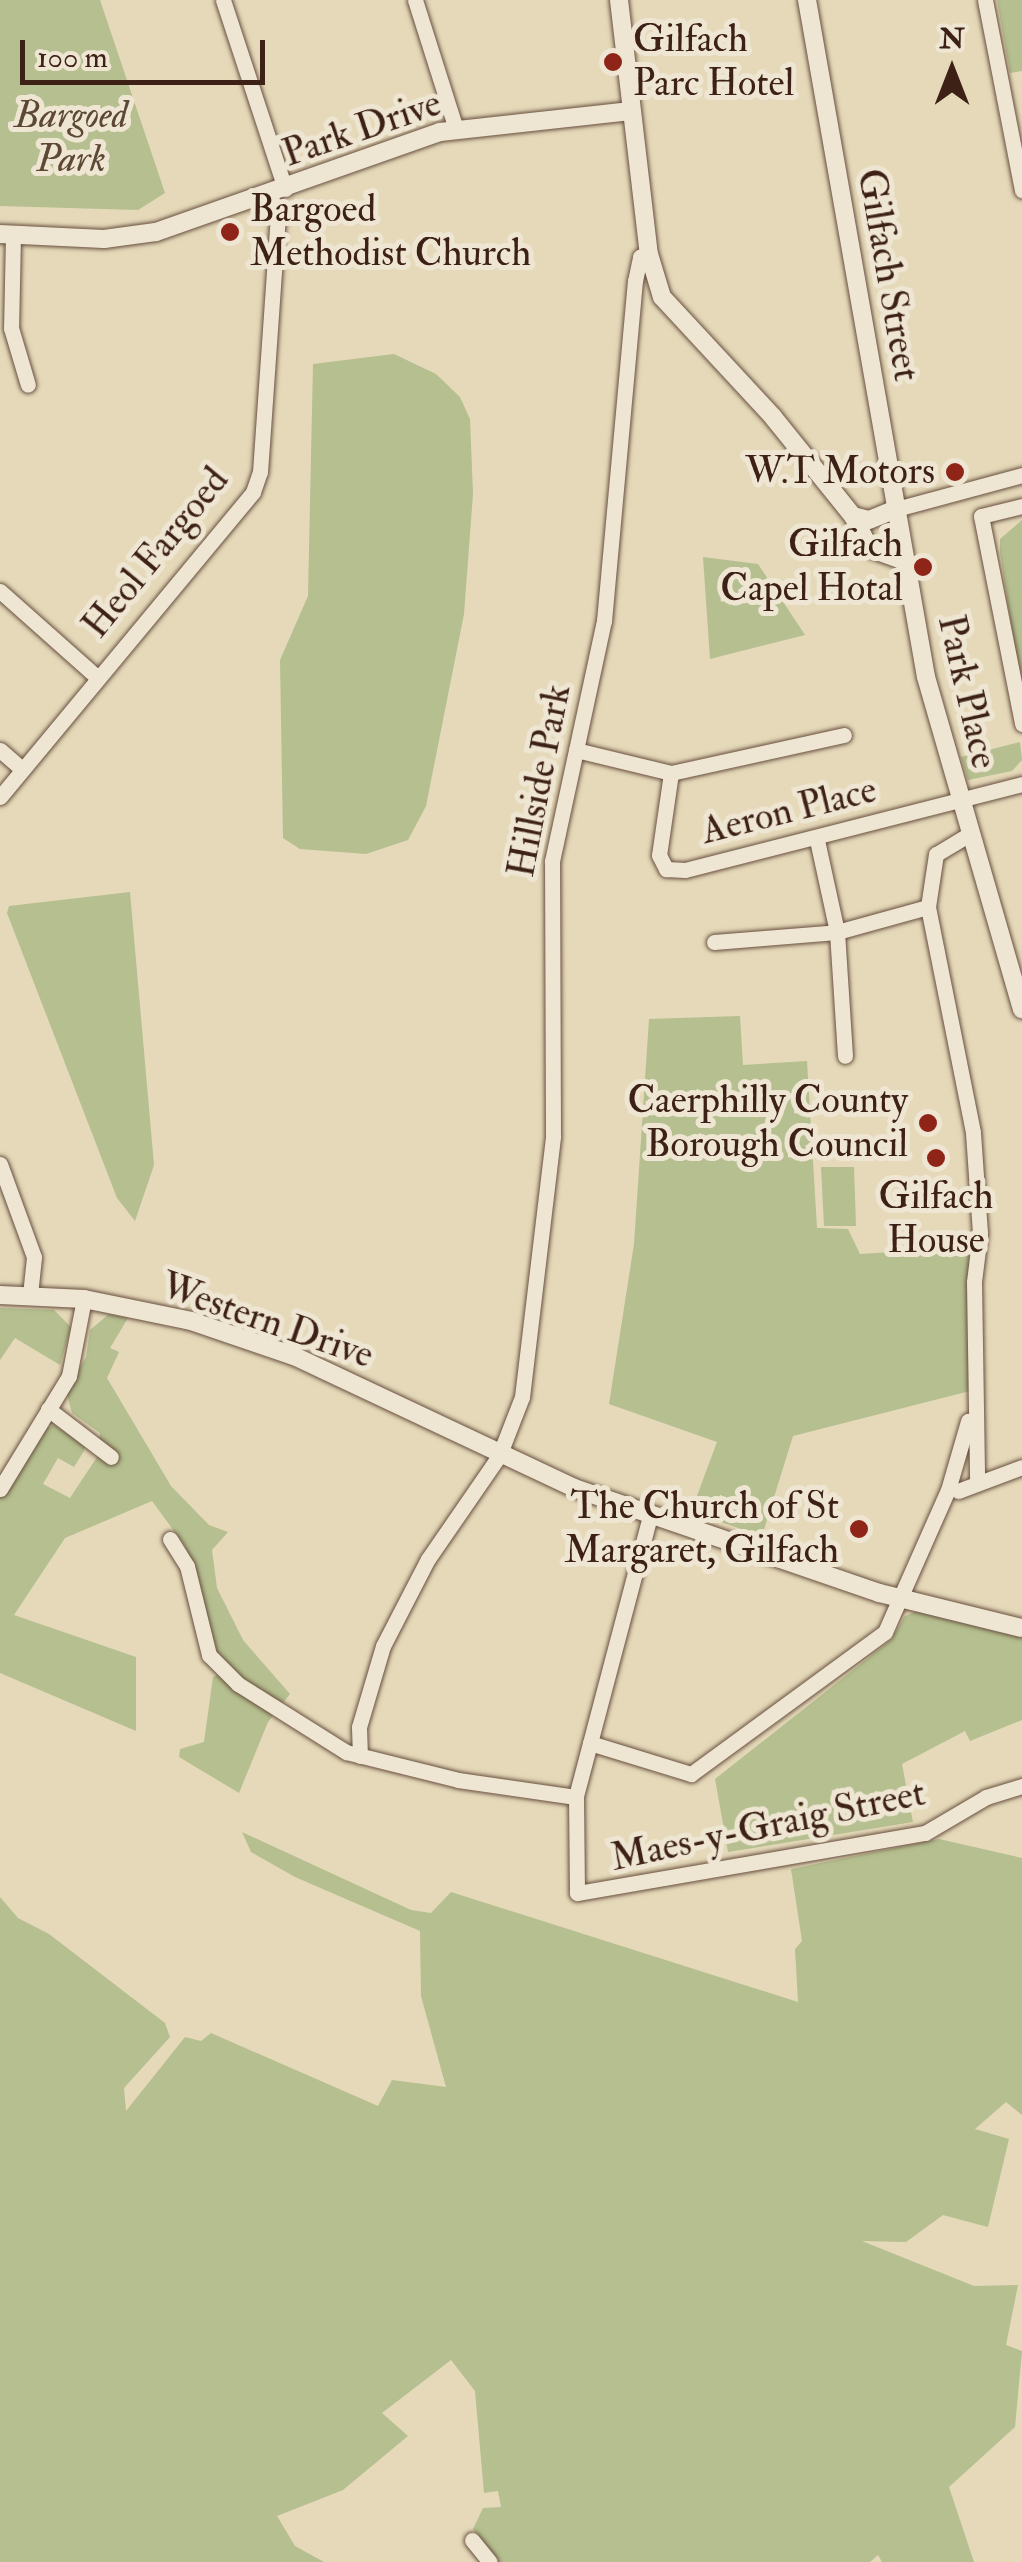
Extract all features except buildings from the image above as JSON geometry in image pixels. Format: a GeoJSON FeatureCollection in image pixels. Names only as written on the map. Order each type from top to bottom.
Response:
{"type":"FeatureCollection","features":[{"type":"Feature","properties":{"kind":"street","name":"Heol Fargoed"},"geometry":{"type":"LineString","coordinates":[[0,797],[256,482],[277,192],[223,0]]}},
{"type":"Feature","properties":{"kind":"street"},"geometry":{"type":"LineString","coordinates":[[415,0],[456,130]]}},
{"type":"Feature","properties":{"kind":"street","name":"Hillside Park"},"geometry":{"type":"LineString","coordinates":[[360,1756],[359,1727],[382,1646],[428,1559],[500,1456],[522,1396],[553,1136],[550,890],[604,621],[635,281],[640,257],[649,254],[619,0]]}},
{"type":"Feature","properties":{"kind":"street","name":"Gilfach Street"},"geometry":{"type":"LineString","coordinates":[[807,0],[904,561]]}},
{"type":"Feature","properties":{"kind":"street"},"geometry":{"type":"LineString","coordinates":[[985,0],[1022,190]]}},
{"type":"Feature","properties":{"kind":"street","name":"Park Drive"},"geometry":{"type":"LineString","coordinates":[[6,235],[104,238],[156,232],[456,130],[631,112]]}},
{"type":"Feature","properties":{"kind":"street"},"geometry":{"type":"LineString","coordinates":[[6,235],[11,328],[28,384]]}},
{"type":"Feature","properties":{"kind":"street"},"geometry":{"type":"LineString","coordinates":[[649,254],[662,298],[678,320],[773,417],[853,516],[869,548],[904,561]]}},
{"type":"Feature","properties":{"kind":"street"},"geometry":{"type":"LineString","coordinates":[[853,516],[869,520],[1022,475]]}},
{"type":"Feature","properties":{"kind":"street"},"geometry":{"type":"LineString","coordinates":[[1022,506],[981,516],[1022,724]]}},
{"type":"Feature","properties":{"kind":"street","name":"Park Place"},"geometry":{"type":"LineString","coordinates":[[904,561],[968,835],[1022,1010]]}},
{"type":"Feature","properties":{"kind":"street"},"geometry":{"type":"LineString","coordinates":[[0,591],[97,677]]}},
{"type":"Feature","properties":{"kind":"street"},"geometry":{"type":"LineString","coordinates":[[576,750],[671,773],[844,735]]}},
{"type":"Feature","properties":{"kind":"street"},"geometry":{"type":"LineString","coordinates":[[0,750],[22,770]]}},
{"type":"Feature","properties":{"kind":"street","name":"Aeron Place"},"geometry":{"type":"LineString","coordinates":[[671,773],[659,855],[666,869],[816,840],[1022,784]]}},
{"type":"Feature","properties":{"kind":"street"},"geometry":{"type":"LineString","coordinates":[[968,835],[936,854],[928,907],[973,1133],[980,1234],[974,1282],[977,1481]]}},
{"type":"Feature","properties":{"kind":"street"},"geometry":{"type":"LineString","coordinates":[[816,840],[837,932],[845,1056]]}},
{"type":"Feature","properties":{"kind":"street"},"geometry":{"type":"LineString","coordinates":[[714,942],[837,932],[928,907]]}},
{"type":"Feature","properties":{"kind":"street"},"geometry":{"type":"LineString","coordinates":[[0,1164],[34,1257],[30,1295]]}},
{"type":"Feature","properties":{"kind":"street","name":"Western Drive"},"geometry":{"type":"LineString","coordinates":[[0,1295],[84,1299],[191,1322],[294,1356],[500,1456],[650,1516],[902,1598],[1022,1628]]}},
{"type":"Feature","properties":{"kind":"street"},"geometry":{"type":"LineString","coordinates":[[0,1488],[69,1376],[84,1299]]}},
{"type":"Feature","properties":{"kind":"street"},"geometry":{"type":"LineString","coordinates":[[48,1410],[112,1456]]}},
{"type":"Feature","properties":{"kind":"street"},"geometry":{"type":"LineString","coordinates":[[590,1743],[690,1774],[707,1767],[885,1632],[948,1490],[968,1421]]}},
{"type":"Feature","properties":{"kind":"street"},"geometry":{"type":"LineString","coordinates":[[958,1491],[1022,1467]]}},
{"type":"Feature","properties":{"kind":"street"},"geometry":{"type":"LineString","coordinates":[[170,1539],[187,1566],[209,1655],[238,1684],[360,1756],[464,1781],[576,1797],[650,1516]]}},
{"type":"Feature","properties":{"kind":"street","name":"Maes-y-Graig Street"},"geometry":{"type":"LineString","coordinates":[[576,1797],[578,1893],[925,1833],[986,1797],[1022,1786]]}},
{"type":"Feature","properties":{"kind":"street"},"geometry":{"type":"LineString","coordinates":[[472,2540],[490,2562]]}},
{"type":"Feature","properties":{"kind":"green space","name":"Bargoed Park"},"geometry":{"type":"Polygon","coordinates":[[[0,0],[100,0],[165,193],[138,210],[0,206],[0,0]]]}},
{"type":"Feature","properties":{"kind":"green space"},"geometry":{"type":"Polygon","coordinates":[[[997,0],[1022,0],[1022,71],[1010,73],[997,0]]]}},
{"type":"Feature","properties":{"kind":"green space"},"geometry":{"type":"Polygon","coordinates":[[[394,354],[436,374],[460,397],[470,419],[473,494],[464,614],[426,806],[408,840],[366,854],[300,849],[283,838],[280,660],[308,596],[313,364],[394,354]]]}},
{"type":"Feature","properties":{"kind":"green space"},"geometry":{"type":"Polygon","coordinates":[[[1022,520],[1022,696],[1000,539],[1022,520]]]}},
{"type":"Feature","properties":{"kind":"green space"},"geometry":{"type":"Polygon","coordinates":[[[703,557],[758,564],[805,635],[710,659],[703,557]]]}},
{"type":"Feature","properties":{"kind":"green space"},"geometry":{"type":"Polygon","coordinates":[[[1020,742],[1022,760],[1012,771],[968,780],[961,757],[1020,742]]]}},
{"type":"Feature","properties":{"kind":"green space"},"geometry":{"type":"Polygon","coordinates":[[[130,892],[154,1165],[135,1221],[117,1198],[7,913],[9,906],[130,892]]]}},
{"type":"Feature","properties":{"kind":"green space"},"geometry":{"type":"Polygon","coordinates":[[[740,1016],[743,1065],[807,1061],[817,1228],[848,1229],[860,1254],[969,1247],[970,1391],[793,1436],[762,1536],[691,1512],[717,1442],[609,1404],[634,1244],[649,1019],[740,1016]]]}},
{"type":"Feature","properties":{"kind":"green space"},"geometry":{"type":"Polygon","coordinates":[[[821,1167],[854,1167],[856,1226],[824,1226],[821,1167]]]}},
{"type":"Feature","properties":{"kind":"green space"},"geometry":{"type":"Polygon","coordinates":[[[0,1308],[54,1310],[71,1327],[60,1365],[15,1338],[0,1360],[0,1308]]]}},
{"type":"Feature","properties":{"kind":"green space"},"geometry":{"type":"Polygon","coordinates":[[[109,1314],[128,1318],[110,1348],[119,1352],[107,1378],[171,1486],[209,1525],[228,1532],[212,1550],[217,1588],[243,1640],[290,1694],[268,1722],[239,1793],[179,1757],[180,1749],[204,1742],[213,1677],[232,1667],[214,1649],[185,1546],[152,1501],[65,1538],[14,1615],[136,1657],[136,1731],[0,1673],[0,1496],[41,1431],[54,1425],[85,1445],[84,1451],[74,1467],[58,1458],[43,1484],[70,1498],[97,1457],[100,1433],[72,1413],[66,1391],[86,1357],[90,1330],[109,1314]]]}},
{"type":"Feature","properties":{"kind":"green space"},"geometry":{"type":"Polygon","coordinates":[[[924,1608],[1022,1635],[1022,1720],[970,1741],[965,1731],[902,1764],[913,1822],[728,1852],[715,1779],[891,1640],[905,1616],[924,1608]]]}},
{"type":"Feature","properties":{"kind":"green space"},"geometry":{"type":"Polygon","coordinates":[[[242,1832],[411,1910],[431,1913],[451,1892],[798,2002],[795,1949],[802,1941],[791,1869],[939,1839],[1022,1858],[1022,2115],[1006,2102],[975,2129],[1009,2139],[988,2227],[943,2215],[906,2242],[862,2241],[974,2286],[1018,2285],[1006,2345],[1022,2351],[1015,2427],[949,2487],[974,2562],[882,2562],[878,2555],[870,2562],[498,2562],[473,2529],[483,2508],[501,2507],[498,2491],[484,2493],[475,2391],[451,2360],[382,2413],[408,2436],[343,2490],[277,2516],[295,2546],[324,2562],[0,2562],[0,1897],[18,1918],[49,1934],[165,2023],[170,2037],[124,2088],[126,2111],[185,2037],[201,2041],[211,2033],[378,2106],[392,2080],[446,2087],[421,1996],[420,1931],[295,1877],[251,1852],[242,1832]]]}},
{"type":"Feature","properties":{"kind":"place","name":"Gilfach Parc Hotel"},"geometry":{"type":"Point","coordinates":[613,62]}},
{"type":"Feature","properties":{"kind":"place","name":"Bargoed Methodist Church"},"geometry":{"type":"Point","coordinates":[230,232]}},
{"type":"Feature","properties":{"kind":"place","name":"W.T Motors"},"geometry":{"type":"Point","coordinates":[955,472]}},
{"type":"Feature","properties":{"kind":"place","name":"Gilfach Capel Hotal"},"geometry":{"type":"Point","coordinates":[923,567]}},
{"type":"Feature","properties":{"kind":"place","name":"Caerphilly County Borough Council"},"geometry":{"type":"Point","coordinates":[928,1123]}},
{"type":"Feature","properties":{"kind":"place","name":"Gilfach House"},"geometry":{"type":"Point","coordinates":[936,1158]}},
{"type":"Feature","properties":{"kind":"place","name":"The Church of St Margaret, Gilfach"},"geometry":{"type":"Point","coordinates":[859,1529]}}]}
